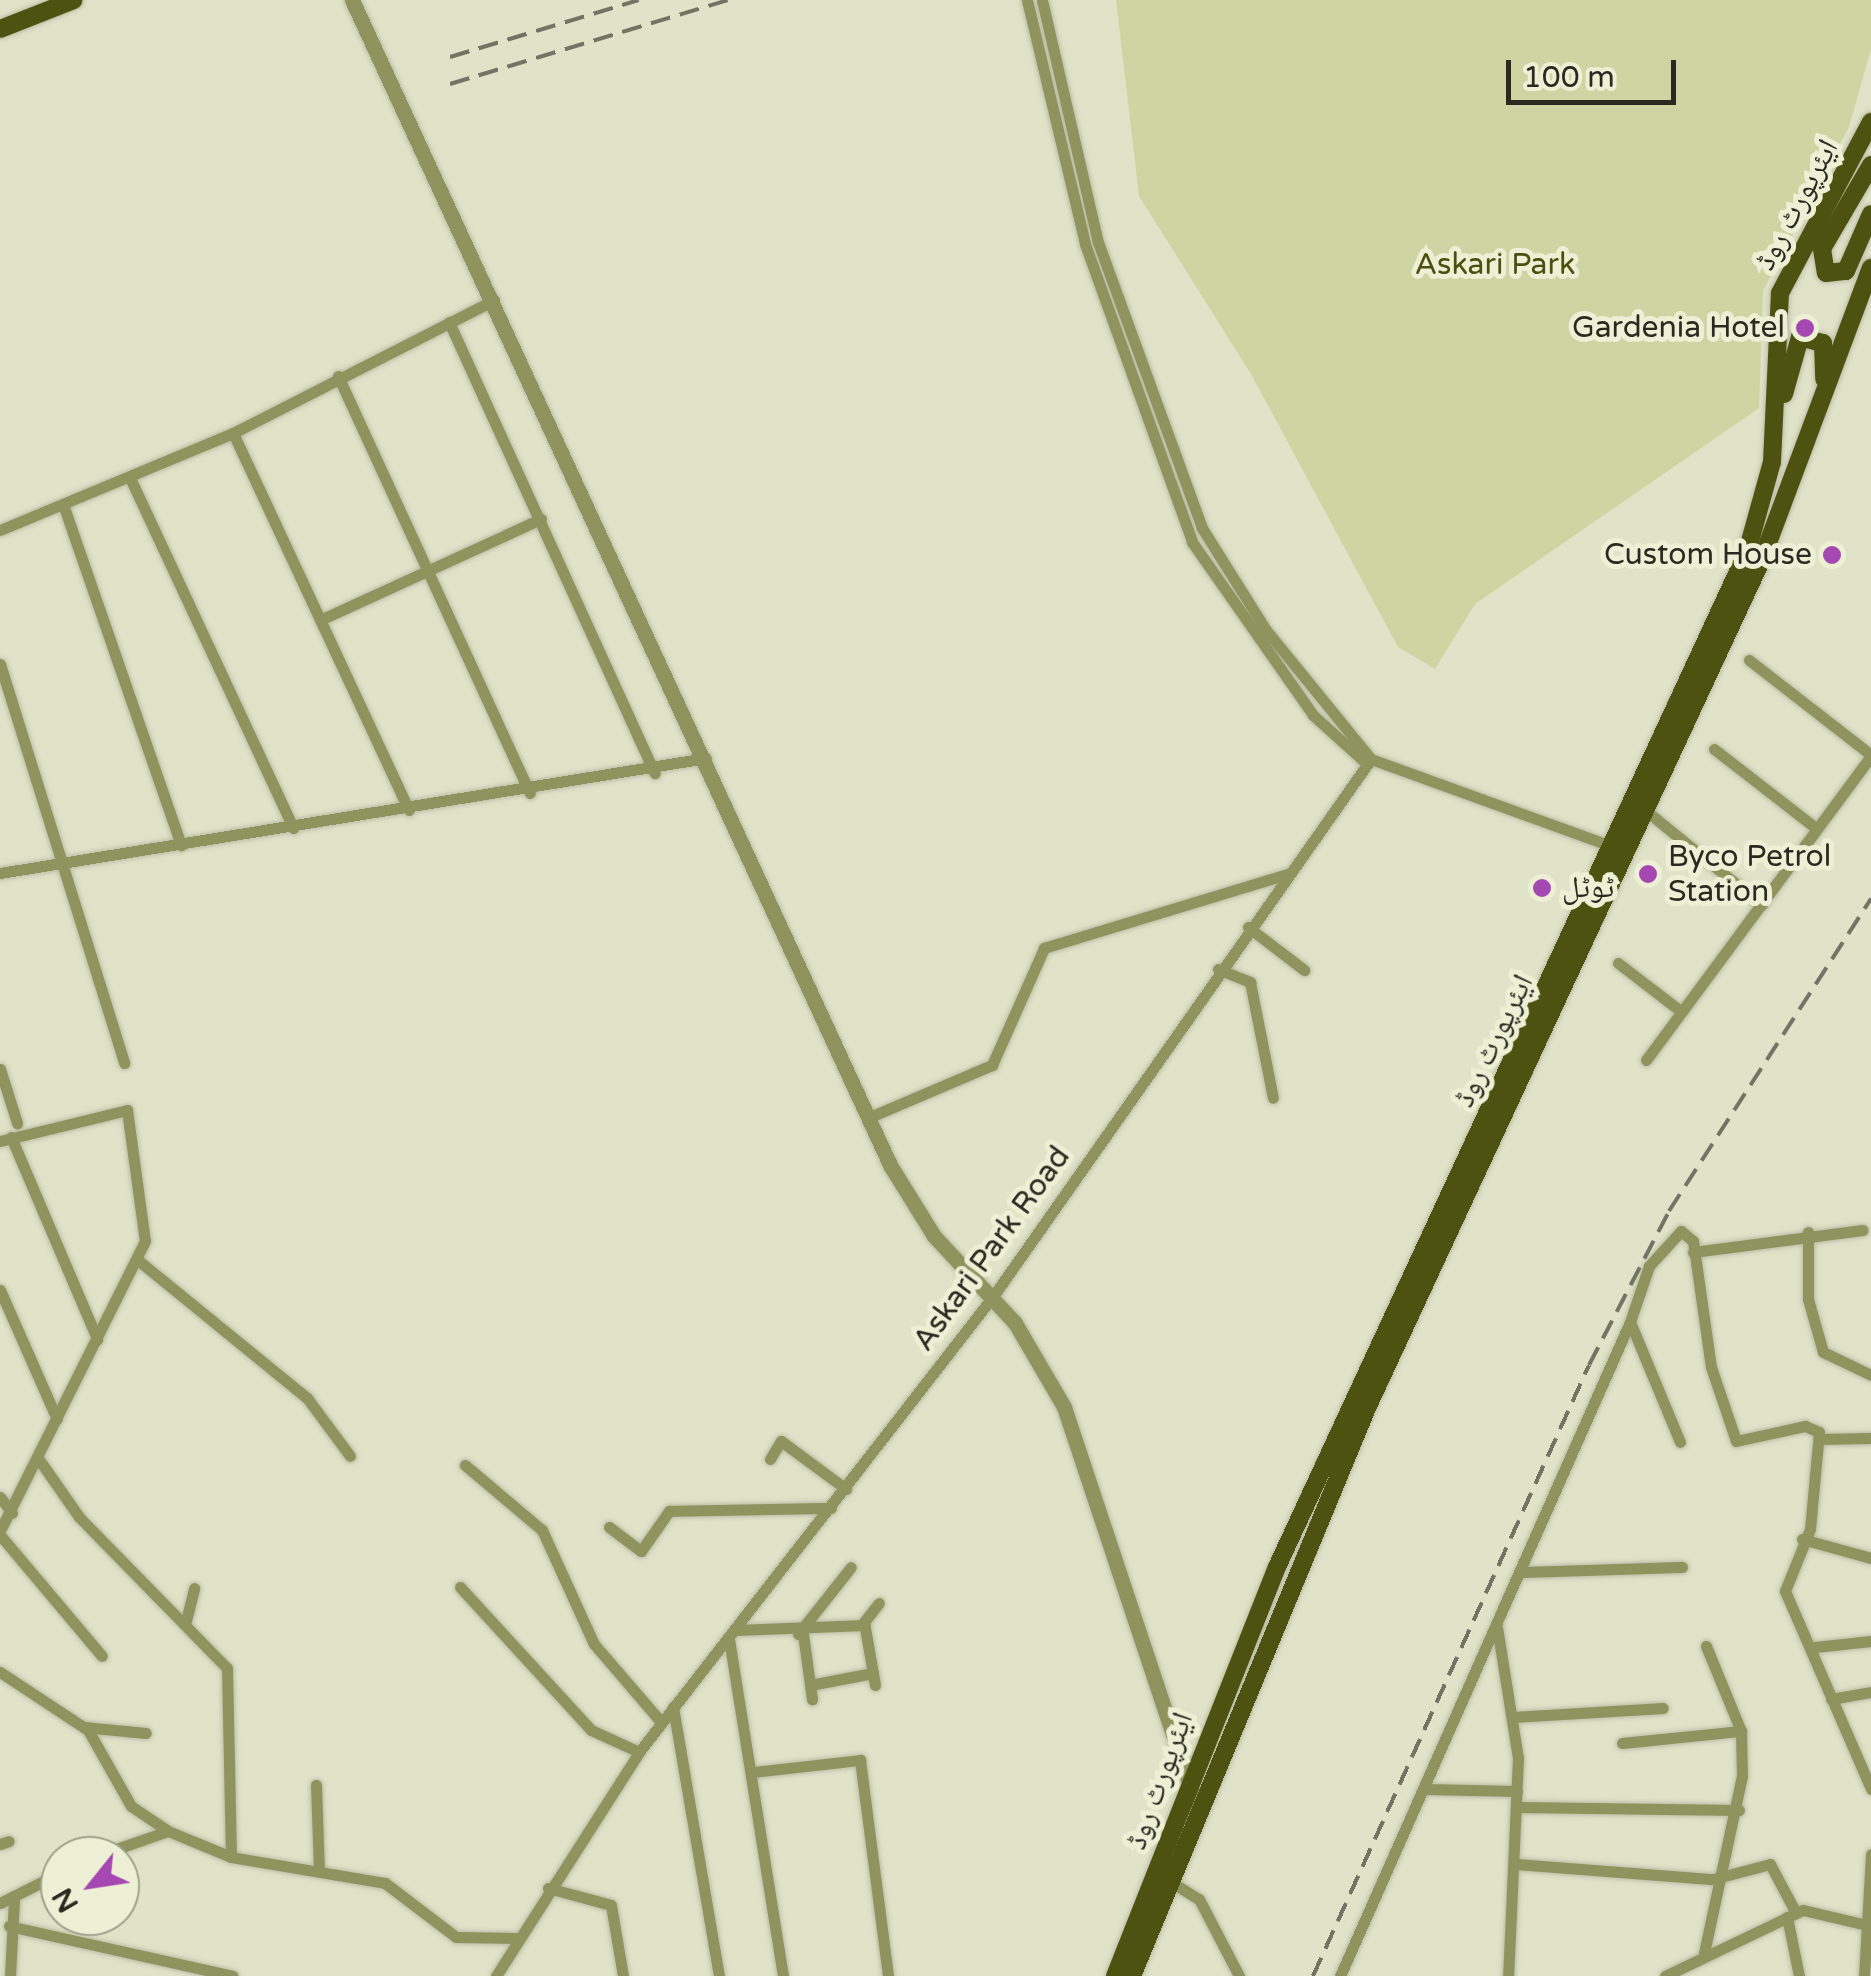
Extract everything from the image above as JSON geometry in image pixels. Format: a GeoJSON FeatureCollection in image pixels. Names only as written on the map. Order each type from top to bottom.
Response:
{"type":"FeatureCollection","features":[{"type":"Feature","properties":{"kind":"main road"},"geometry":{"type":"LineString","coordinates":[[0,19],[48,0]]}},
{"type":"Feature","properties":{"kind":"main road"},"geometry":{"type":"LineString","coordinates":[[0,28],[74,0]]}},
{"type":"Feature","properties":{"kind":"main road","name":"ایئرپورٹ روڈ"},"geometry":{"type":"LineString","coordinates":[[1116,1976],[1277,1568],[1617,848],[1747,552],[1772,452],[1780,294],[1871,122]]}},
{"type":"Feature","properties":{"kind":"main road"},"geometry":{"type":"LineString","coordinates":[[1871,166],[1822,250],[1826,272],[1846,271],[1871,214]]}},
{"type":"Feature","properties":{"kind":"main road","name":"ایئرپورٹ روڈ"},"geometry":{"type":"LineString","coordinates":[[1132,1976],[1168,1880],[1368,1408],[1650,814],[1819,413],[1871,268]]}},
{"type":"Feature","properties":{"kind":"main road"},"geometry":{"type":"LineString","coordinates":[[1772,452],[1788,355],[1805,336],[1827,357],[1819,413]]}},
{"type":"Feature","properties":{"kind":"street"},"geometry":{"type":"LineString","coordinates":[[352,0],[870,1117],[934,1236],[994,1295],[1064,1407],[1198,1814]]}},
{"type":"Feature","properties":{"kind":"street"},"geometry":{"type":"LineString","coordinates":[[1027,0],[1084,244],[1192,542],[1313,715],[1371,759],[1617,848]]}},
{"type":"Feature","properties":{"kind":"street"},"geometry":{"type":"LineString","coordinates":[[1042,0],[1098,242],[1202,528],[1320,702],[1371,759]]}},
{"type":"Feature","properties":{"kind":"street"},"geometry":{"type":"LineString","coordinates":[[1852,322],[1871,298]]}},
{"type":"Feature","properties":{"kind":"street"},"geometry":{"type":"LineString","coordinates":[[0,530],[131,480],[233,433],[338,376],[494,300]]}},
{"type":"Feature","properties":{"kind":"street"},"geometry":{"type":"LineString","coordinates":[[449,322],[655,773]]}},
{"type":"Feature","properties":{"kind":"street"},"geometry":{"type":"LineString","coordinates":[[338,376],[530,793]]}},
{"type":"Feature","properties":{"kind":"street"},"geometry":{"type":"LineString","coordinates":[[233,433],[408,810]]}},
{"type":"Feature","properties":{"kind":"street"},"geometry":{"type":"LineString","coordinates":[[131,480],[293,828]]}},
{"type":"Feature","properties":{"kind":"street"},"geometry":{"type":"LineString","coordinates":[[64,506],[180,845]]}},
{"type":"Feature","properties":{"kind":"street"},"geometry":{"type":"LineString","coordinates":[[320,620],[541,519]]}},
{"type":"Feature","properties":{"kind":"street"},"geometry":{"type":"LineString","coordinates":[[1646,1060],[1679,1010],[1762,905],[1871,755],[1749,660]]}},
{"type":"Feature","properties":{"kind":"street"},"geometry":{"type":"LineString","coordinates":[[0,664],[69,863],[124,1064]]}},
{"type":"Feature","properties":{"kind":"street"},"geometry":{"type":"LineString","coordinates":[[1714,749],[1816,828]]}},
{"type":"Feature","properties":{"kind":"street"},"geometry":{"type":"LineString","coordinates":[[0,873],[655,773],[706,758]]}},
{"type":"Feature","properties":{"kind":"street","name":"Askari Park Road"},"geometry":{"type":"LineString","coordinates":[[496,1976],[548,1888],[639,1752],[994,1295],[1218,969],[1371,759]]}},
{"type":"Feature","properties":{"kind":"street"},"geometry":{"type":"LineString","coordinates":[[1650,814],[1762,905]]}},
{"type":"Feature","properties":{"kind":"street"},"geometry":{"type":"LineString","coordinates":[[870,1117],[992,1065],[1044,948],[1287,874]]}},
{"type":"Feature","properties":{"kind":"street"},"geometry":{"type":"LineString","coordinates":[[1248,928],[1304,970]]}},
{"type":"Feature","properties":{"kind":"street"},"geometry":{"type":"LineString","coordinates":[[1618,963],[1679,1010]]}},
{"type":"Feature","properties":{"kind":"street"},"geometry":{"type":"LineString","coordinates":[[1218,969],[1250,982],[1273,1098]]}},
{"type":"Feature","properties":{"kind":"street"},"geometry":{"type":"LineString","coordinates":[[0,1069],[17,1124]]}},
{"type":"Feature","properties":{"kind":"street"},"geometry":{"type":"LineString","coordinates":[[96,1339],[6,1139],[127,1110],[145,1240],[139,1262],[96,1339],[40,1461],[0,1532],[102,1656]]}},
{"type":"Feature","properties":{"kind":"street"},"geometry":{"type":"LineString","coordinates":[[1693,1252],[1808,1232],[1863,1230]]}},
{"type":"Feature","properties":{"kind":"street"},"geometry":{"type":"LineString","coordinates":[[1340,1976],[1670,1236],[1681,1231],[1693,1252],[1711,1367],[1736,1442],[1806,1426],[1819,1439],[1871,1438]]}},
{"type":"Feature","properties":{"kind":"street"},"geometry":{"type":"LineString","coordinates":[[1808,1232],[1808,1300],[1823,1352],[1871,1375]]}},
{"type":"Feature","properties":{"kind":"street"},"geometry":{"type":"LineString","coordinates":[[139,1262],[307,1398],[350,1456]]}},
{"type":"Feature","properties":{"kind":"street"},"geometry":{"type":"LineString","coordinates":[[0,1290],[57,1419]]}},
{"type":"Feature","properties":{"kind":"street"},"geometry":{"type":"LineString","coordinates":[[1630,1322],[1680,1442]]}},
{"type":"Feature","properties":{"kind":"street"},"geometry":{"type":"LineString","coordinates":[[1819,1439],[1802,1539],[1785,1591],[1814,1647],[1871,1789]]}},
{"type":"Feature","properties":{"kind":"street"},"geometry":{"type":"LineString","coordinates":[[770,1459],[781,1441],[846,1488]]}},
{"type":"Feature","properties":{"kind":"street"},"geometry":{"type":"LineString","coordinates":[[40,1461],[79,1517],[226,1668],[231,1858]]}},
{"type":"Feature","properties":{"kind":"street"},"geometry":{"type":"LineString","coordinates":[[465,1464],[542,1530],[594,1644],[661,1722]]}},
{"type":"Feature","properties":{"kind":"street"},"geometry":{"type":"LineString","coordinates":[[0,1497],[12,1512]]}},
{"type":"Feature","properties":{"kind":"street"},"geometry":{"type":"LineString","coordinates":[[609,1528],[641,1552],[669,1511],[831,1508]]}},
{"type":"Feature","properties":{"kind":"street"},"geometry":{"type":"LineString","coordinates":[[1802,1539],[1871,1558]]}},
{"type":"Feature","properties":{"kind":"street"},"geometry":{"type":"LineString","coordinates":[[851,1567],[801,1634],[812,1692],[874,1679],[865,1625],[878,1603]]}},
{"type":"Feature","properties":{"kind":"street"},"geometry":{"type":"LineString","coordinates":[[1521,1572],[1682,1567]]}},
{"type":"Feature","properties":{"kind":"street"},"geometry":{"type":"LineString","coordinates":[[460,1587],[591,1730],[639,1752]]}},
{"type":"Feature","properties":{"kind":"street"},"geometry":{"type":"LineString","coordinates":[[186,1624],[194,1588]]}},
{"type":"Feature","properties":{"kind":"street"},"geometry":{"type":"LineString","coordinates":[[783,1976],[732,1635],[801,1634],[865,1625]]}},
{"type":"Feature","properties":{"kind":"street"},"geometry":{"type":"LineString","coordinates":[[1497,1627],[1513,1717],[1517,1791],[1508,1976]]}},
{"type":"Feature","properties":{"kind":"street"},"geometry":{"type":"LineString","coordinates":[[1814,1647],[1871,1641]]}},
{"type":"Feature","properties":{"kind":"street"},"geometry":{"type":"LineString","coordinates":[[1704,1953],[1713,1879],[1739,1810],[1741,1731],[1706,1646]]}},
{"type":"Feature","properties":{"kind":"street"},"geometry":{"type":"LineString","coordinates":[[0,1672],[84,1727],[131,1806],[168,1831],[231,1858],[385,1883],[456,1937],[518,1938]]}},
{"type":"Feature","properties":{"kind":"street"},"geometry":{"type":"LineString","coordinates":[[1832,1699],[1871,1692]]}},
{"type":"Feature","properties":{"kind":"street"},"geometry":{"type":"LineString","coordinates":[[673,1707],[719,1976]]}},
{"type":"Feature","properties":{"kind":"street"},"geometry":{"type":"LineString","coordinates":[[1513,1717],[1663,1708]]}},
{"type":"Feature","properties":{"kind":"street"},"geometry":{"type":"LineString","coordinates":[[84,1727],[146,1732]]}},
{"type":"Feature","properties":{"kind":"street"},"geometry":{"type":"LineString","coordinates":[[1622,1743],[1741,1731]]}},
{"type":"Feature","properties":{"kind":"street"},"geometry":{"type":"LineString","coordinates":[[753,1772],[860,1760],[888,1976]]}},
{"type":"Feature","properties":{"kind":"street"},"geometry":{"type":"LineString","coordinates":[[316,1785],[318,1870]]}},
{"type":"Feature","properties":{"kind":"street"},"geometry":{"type":"LineString","coordinates":[[1425,1789],[1517,1791]]}},
{"type":"Feature","properties":{"kind":"street"},"geometry":{"type":"LineString","coordinates":[[1517,1807],[1739,1810]]}},
{"type":"Feature","properties":{"kind":"street"},"geometry":{"type":"LineString","coordinates":[[140,1841],[168,1831]]}},
{"type":"Feature","properties":{"kind":"street"},"geometry":{"type":"LineString","coordinates":[[1864,1976],[1870,1926],[1871,1854]]}},
{"type":"Feature","properties":{"kind":"street"},"geometry":{"type":"LineString","coordinates":[[1516,1864],[1713,1879],[1776,1866],[1791,1915],[1799,1976]]}},
{"type":"Feature","properties":{"kind":"street"},"geometry":{"type":"LineString","coordinates":[[1168,1880],[1200,1899],[1239,1976]]}},
{"type":"Feature","properties":{"kind":"street"},"geometry":{"type":"LineString","coordinates":[[0,1903],[14,1900],[40,1885]]}},
{"type":"Feature","properties":{"kind":"street"},"geometry":{"type":"LineString","coordinates":[[548,1888],[610,1904],[622,1976]]}},
{"type":"Feature","properties":{"kind":"street"},"geometry":{"type":"LineString","coordinates":[[13,1975],[10,1926],[14,1900]]}},
{"type":"Feature","properties":{"kind":"street"},"geometry":{"type":"LineString","coordinates":[[1665,1976],[1689,1970],[1704,1953],[1791,1915],[1870,1926]]}},
{"type":"Feature","properties":{"kind":"street"},"geometry":{"type":"LineString","coordinates":[[10,1926],[232,1976]]}},
{"type":"Feature","properties":{"kind":"green space","name":"Askari Park"},"geometry":{"type":"Polygon","coordinates":[[[1116,0],[1871,0],[1871,49],[1849,127],[1763,291],[1759,408],[1475,604],[1435,669],[1398,647],[1251,374],[1139,196],[1116,0]]]}},
{"type":"Feature","properties":{"kind":"railway"},"geometry":{"type":"LineString","coordinates":[[450,57],[639,0]]}},
{"type":"Feature","properties":{"kind":"railway"},"geometry":{"type":"LineString","coordinates":[[450,84],[728,0]]}},
{"type":"Feature","properties":{"kind":"railway"},"geometry":{"type":"LineString","coordinates":[[1313,1976],[1589,1365],[1669,1211],[1871,899]]}},
{"type":"Feature","properties":{"kind":"place","name":"Gardenia Hotel"},"geometry":{"type":"Point","coordinates":[1805,328]}},
{"type":"Feature","properties":{"kind":"place","name":"Custom House"},"geometry":{"type":"Point","coordinates":[1832,555]}},
{"type":"Feature","properties":{"kind":"place","name":"Byco Petrol Station"},"geometry":{"type":"Point","coordinates":[1648,874]}},
{"type":"Feature","properties":{"kind":"place","name":"ٹوٹل"},"geometry":{"type":"Point","coordinates":[1542,888]}}]}
